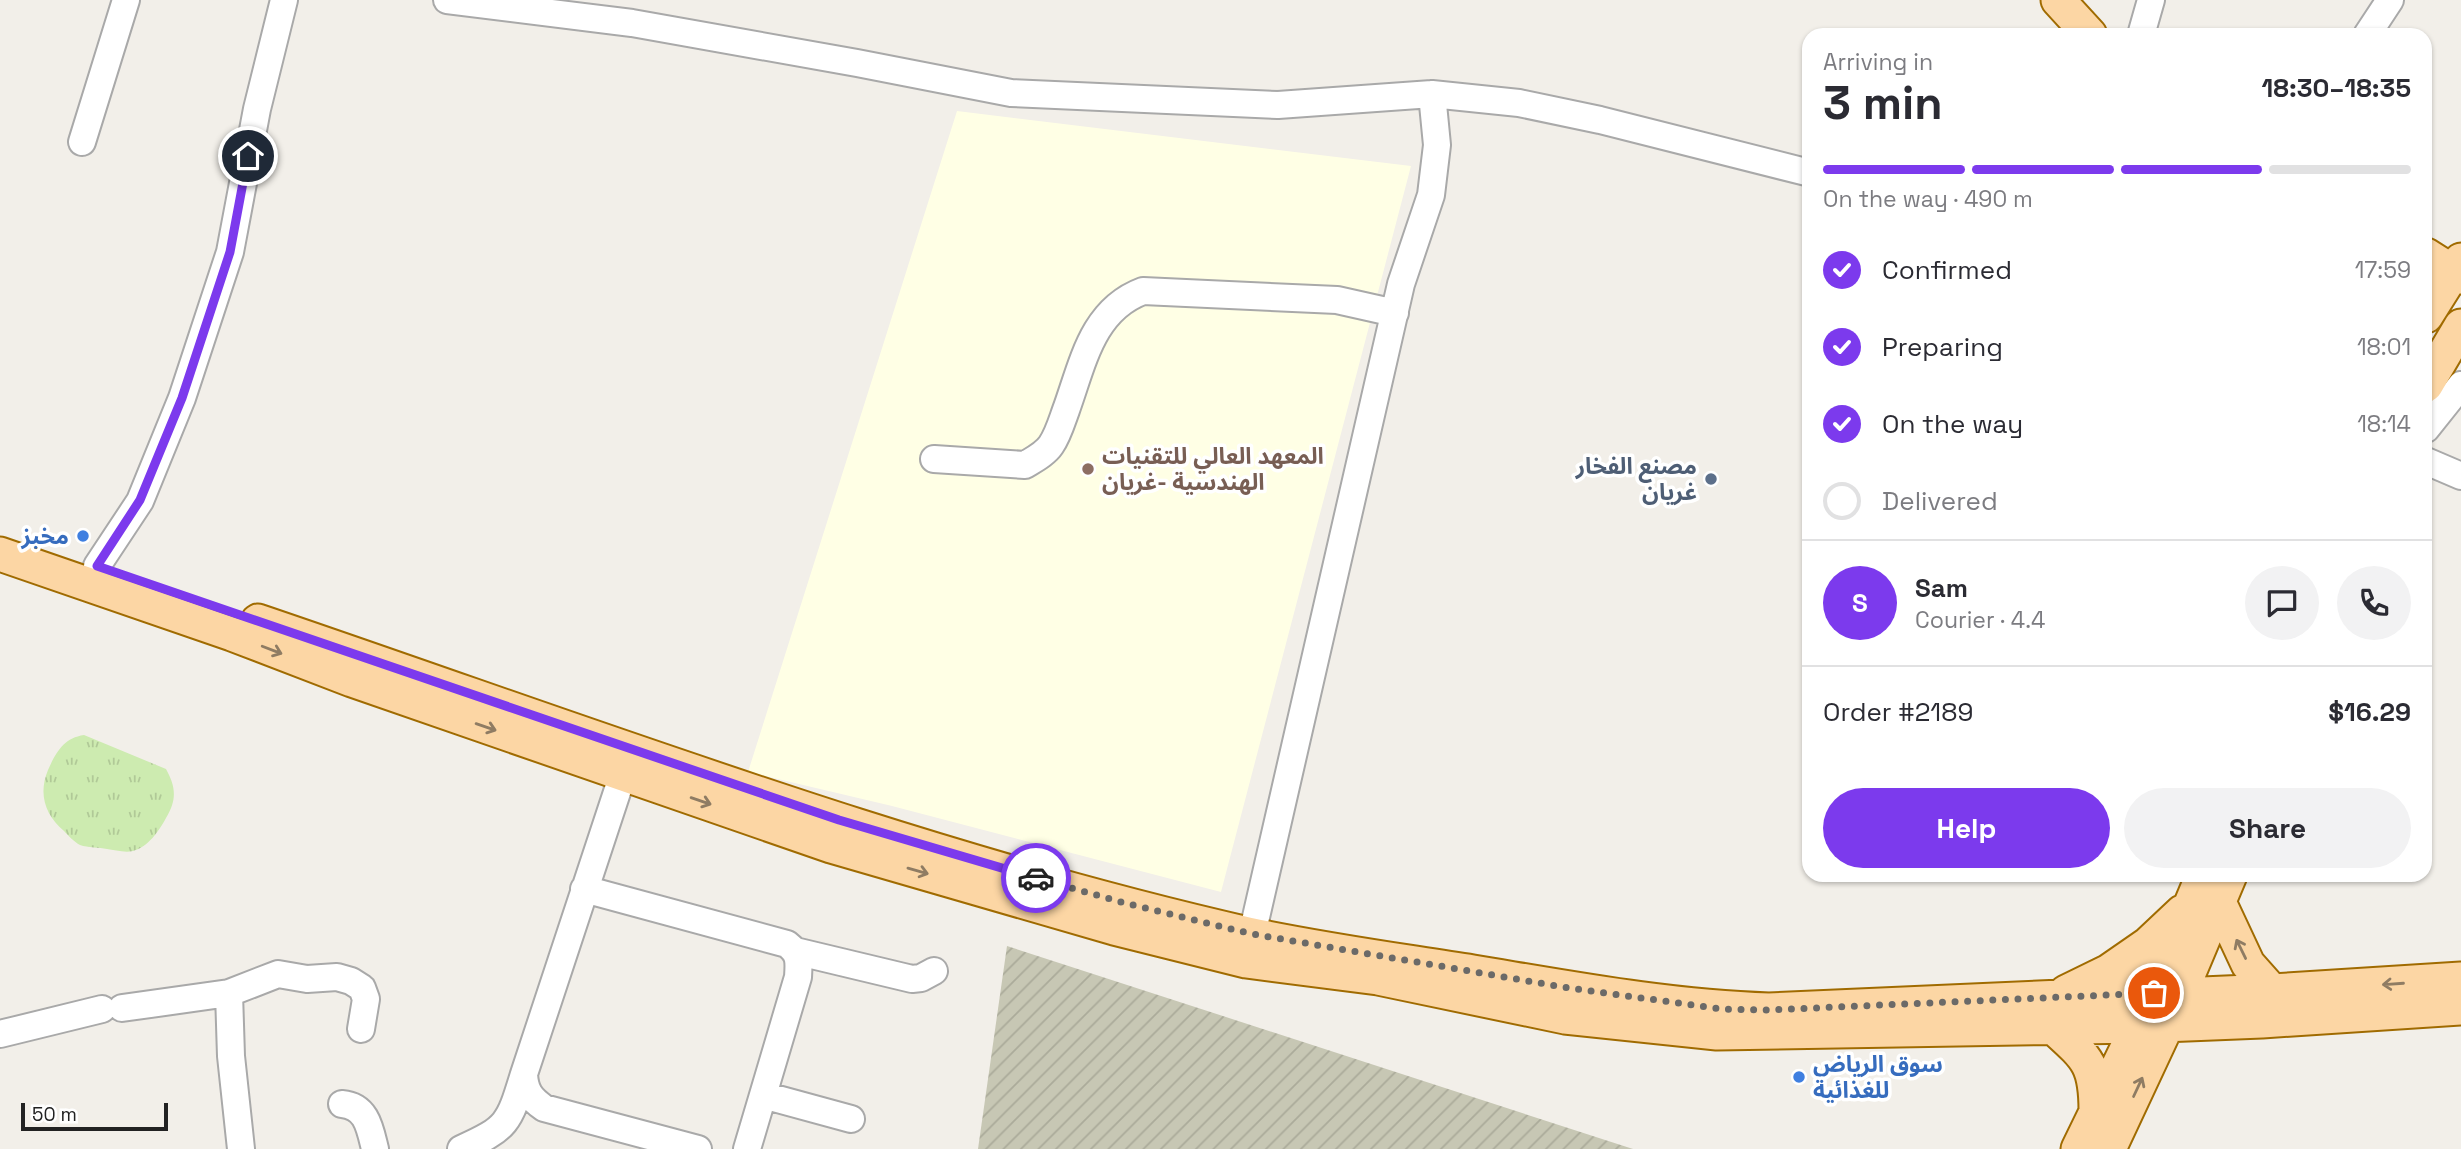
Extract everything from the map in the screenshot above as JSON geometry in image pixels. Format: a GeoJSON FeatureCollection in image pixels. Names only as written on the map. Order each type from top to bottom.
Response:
{"type":"FeatureCollection","features":[{"type":"Feature","properties":{"kind":"main road"},"geometry":{"type":"LineString","coordinates":[[2052,8],[2080,28]]}},
{"type":"Feature","properties":{"kind":"main road"},"geometry":{"type":"LineString","coordinates":[[2436,308],[2450,266]]}},
{"type":"Feature","properties":{"kind":"main road"},"geometry":{"type":"LineString","coordinates":[[2432,375],[2461,326]]}},
{"type":"Feature","properties":{"kind":"main road"},"geometry":{"type":"LineString","coordinates":[[0,531],[97,566],[235,625],[352,680],[623,774],[672,777]]}},
{"type":"Feature","properties":{"kind":"main road"},"geometry":{"type":"LineString","coordinates":[[0,554],[235,625],[672,777],[839,820],[1121,902],[1249,948],[1380,968],[1569,988],[1719,1021],[1769,1010],[2159,1010],[2262,1021],[2461,1009]]}},
{"type":"Feature","properties":{"kind":"main road"},"geometry":{"type":"LineString","coordinates":[[2054,1012],[2148,944],[2211,888]]}},
{"type":"Feature","properties":{"kind":"main road"},"geometry":{"type":"LineString","coordinates":[[2211,888],[2248,964],[2272,992]]}},
{"type":"Feature","properties":{"kind":"main road"},"geometry":{"type":"LineString","coordinates":[[2109,1149],[2159,1010],[2211,888]]}},
{"type":"Feature","properties":{"kind":"main road"},"geometry":{"type":"LineString","coordinates":[[2078,1149],[2096,1111],[2159,1010],[2272,992],[2461,979]]}},
{"type":"Feature","properties":{"kind":"main road"},"geometry":{"type":"LineString","coordinates":[[2054,1012],[2091,1065],[2096,1085],[2096,1111]]}},
{"type":"Feature","properties":{"kind":"street"},"geometry":{"type":"LineString","coordinates":[[82,142],[126,0]]}},
{"type":"Feature","properties":{"kind":"street"},"geometry":{"type":"LineString","coordinates":[[97,566],[140,500],[182,398],[230,252],[257,109],[284,0]]}},
{"type":"Feature","properties":{"kind":"street"},"geometry":{"type":"LineString","coordinates":[[447,0],[634,12],[857,63],[1011,93],[1278,105],[1432,94],[1519,103],[1600,120],[1802,171]]}},
{"type":"Feature","properties":{"kind":"street"},"geometry":{"type":"LineString","coordinates":[[2143,28],[2151,0]]}},
{"type":"Feature","properties":{"kind":"street"},"geometry":{"type":"LineString","coordinates":[[2372,28],[2390,0]]}},
{"type":"Feature","properties":{"kind":"street"},"geometry":{"type":"LineString","coordinates":[[1249,948],[1401,284],[1431,195],[1437,145],[1432,94]]}},
{"type":"Feature","properties":{"kind":"street"},"geometry":{"type":"LineString","coordinates":[[934,459],[1025,465],[1037,457],[1050,446],[1060,425],[1089,345],[1101,322],[1115,306],[1129,296],[1143,291],[1337,300],[1395,313]]}},
{"type":"Feature","properties":{"kind":"street"},"geometry":{"type":"LineString","coordinates":[[2432,421],[2461,385]]}},
{"type":"Feature","properties":{"kind":"street"},"geometry":{"type":"LineString","coordinates":[[2432,464],[2461,476]]}},
{"type":"Feature","properties":{"kind":"street"},"geometry":{"type":"LineString","coordinates":[[491,1135],[514,1109],[623,774]]}},
{"type":"Feature","properties":{"kind":"street"},"geometry":{"type":"LineString","coordinates":[[584,889],[787,944],[795,950],[912,979],[921,978],[934,971]]}},
{"type":"Feature","properties":{"kind":"street"},"geometry":{"type":"LineString","coordinates":[[747,1149],[799,977],[799,961],[795,950]]}},
{"type":"Feature","properties":{"kind":"street"},"geometry":{"type":"LineString","coordinates":[[0,1034],[112,1008],[229,993],[278,974],[307,979],[337,977],[362,988],[366,999],[361,1029]]}},
{"type":"Feature","properties":{"kind":"street"},"geometry":{"type":"LineString","coordinates":[[229,993],[231,1056],[241,1149]]}},
{"type":"Feature","properties":{"kind":"street"},"geometry":{"type":"LineString","coordinates":[[524,1074],[525,1088],[544,1108],[698,1149]]}},
{"type":"Feature","properties":{"kind":"street"},"geometry":{"type":"LineString","coordinates":[[763,1095],[851,1119]]}},
{"type":"Feature","properties":{"kind":"street"},"geometry":{"type":"LineString","coordinates":[[342,1104],[362,1112],[369,1123],[375,1149]]}},
{"type":"Feature","properties":{"kind":"street"},"geometry":{"type":"LineString","coordinates":[[461,1149],[491,1135],[556,1112]]}},
{"type":"Feature","properties":{"kind":"shaded area","name":"المعهد العالي للتقنيات الهندسية -غريان"},"geometry":{"type":"Polygon","coordinates":[[[957,111],[1411,166],[1221,892],[892,806],[748,772],[957,111]]]}},
{"type":"Feature","properties":{"kind":"shaded area"},"geometry":{"type":"Polygon","coordinates":[[[1007,946],[1633,1149],[978,1149],[1007,946]]]}},
{"type":"Feature","properties":{"kind":"green space"},"geometry":{"type":"Polygon","coordinates":[[[84,735],[166,769],[174,794],[172,805],[160,828],[144,846],[123,852],[80,845],[57,825],[48,811],[44,787],[51,763],[66,743],[84,735]]]}},
{"type":"Feature","properties":{"kind":"way so far"},"geometry":{"type":"LineString","coordinates":[[1036,878],[1252,934],[1542,983],[1722,1009],[1769,1010],[2154,993]]}},
{"type":"Feature","properties":{"kind":"place","name":"المعهد العالي للتقنيات الهندسية -غريان"},"geometry":{"type":"Point","coordinates":[1088,469]}},
{"type":"Feature","properties":{"kind":"place","name":"مصنع الفخار غريان"},"geometry":{"type":"Point","coordinates":[1711,479]}},
{"type":"Feature","properties":{"kind":"place","name":"مخبز"},"geometry":{"type":"Point","coordinates":[83,536]}},
{"type":"Feature","properties":{"kind":"place","name":"سوق الرياض للغذائية"},"geometry":{"type":"Point","coordinates":[1799,1077]}},
{"type":"Feature","properties":{"kind":"route"},"geometry":{"type":"LineString","coordinates":[[248,156],[230,252],[182,398],[140,500],[97,566],[839,820],[1036,878]]}}]}
